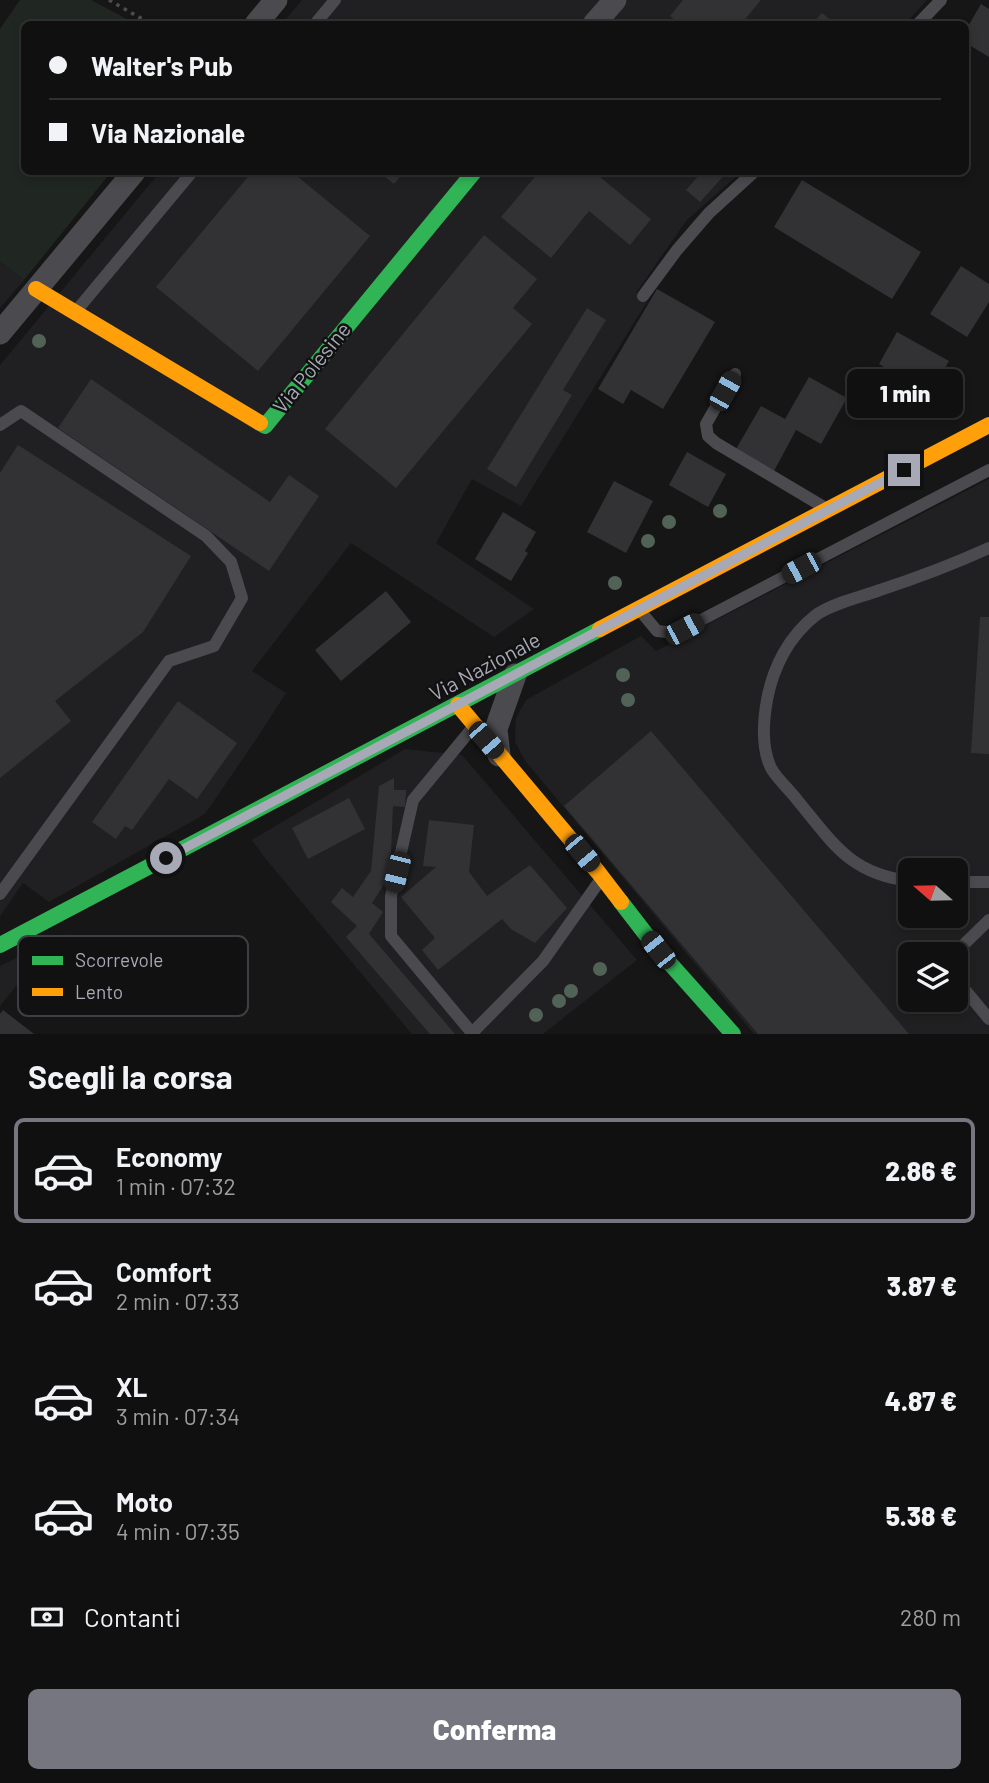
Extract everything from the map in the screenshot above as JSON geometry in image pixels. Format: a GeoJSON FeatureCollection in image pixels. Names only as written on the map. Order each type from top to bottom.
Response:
{"type":"FeatureCollection","features":[{"type":"Feature","properties":{"kind":"main road","name":"Via Polesine"},"geometry":{"type":"LineString","coordinates":[[36,289],[265,426],[472,175]]}},
{"type":"Feature","properties":{"kind":"main road","name":"Via Nazionale"},"geometry":{"type":"LineString","coordinates":[[0,945],[989,425]]}},
{"type":"Feature","properties":{"kind":"main road"},"geometry":{"type":"LineString","coordinates":[[458,705],[602,878],[658,950],[733,1034]]}},
{"type":"Feature","properties":{"kind":"street"},"geometry":{"type":"LineString","coordinates":[[258,21],[276,0]]}},
{"type":"Feature","properties":{"kind":"street"},"geometry":{"type":"LineString","coordinates":[[596,21],[614,0]]}},
{"type":"Feature","properties":{"kind":"street"},"geometry":{"type":"LineString","coordinates":[[0,333],[131,175]]}},
{"type":"Feature","properties":{"kind":"street"},"geometry":{"type":"LineString","coordinates":[[499,755],[496,729],[515,675]]}},
{"type":"Feature","properties":{"kind":"lane"},"geometry":{"type":"LineString","coordinates":[[318,21],[335,0]]}},
{"type":"Feature","properties":{"kind":"lane"},"geometry":{"type":"LineString","coordinates":[[921,21],[941,0]]}},
{"type":"Feature","properties":{"kind":"lane"},"geometry":{"type":"LineString","coordinates":[[74,313],[189,175]]}},
{"type":"Feature","properties":{"kind":"lane"},"geometry":{"type":"LineString","coordinates":[[643,296],[709,213],[751,175]]}},
{"type":"Feature","properties":{"kind":"lane"},"geometry":{"type":"LineString","coordinates":[[734,374],[706,425],[708,436],[828,510]]}},
{"type":"Feature","properties":{"kind":"lane"},"geometry":{"type":"LineString","coordinates":[[0,425],[21,411],[206,536],[231,562],[242,598],[214,646],[169,661],[0,894]]}},
{"type":"Feature","properties":{"kind":"lane"},"geometry":{"type":"LineString","coordinates":[[640,610],[657,631],[684,629],[989,470]]}},
{"type":"Feature","properties":{"kind":"lane"},"geometry":{"type":"LineString","coordinates":[[898,879],[872,872],[840,852],[772,768],[764,743],[769,691],[776,666],[786,648],[800,630],[818,614],[989,548]]}},
{"type":"Feature","properties":{"kind":"lane"},"geometry":{"type":"LineString","coordinates":[[474,725],[413,800],[391,896],[391,936],[472,1033],[543,961],[602,878]]}},
{"type":"Feature","properties":{"kind":"lane"},"geometry":{"type":"LineString","coordinates":[[968,882],[989,882]]}},
{"type":"Feature","properties":{"kind":"lane"},"geometry":{"type":"LineString","coordinates":[[966,942],[989,920]]}},
{"type":"Feature","properties":{"kind":"lane"},"geometry":{"type":"LineString","coordinates":[[968,994],[989,1019]]}},
{"type":"Feature","properties":{"kind":"path"},"geometry":{"type":"LineString","coordinates":[[109,0],[146,21]]}},
{"type":"Feature","properties":{"kind":"shaded area"},"geometry":{"type":"Polygon","coordinates":[[[20,0],[91,0],[130,21],[21,21],[21,175],[109,175],[24,280],[0,261],[0,29],[20,0]]]}},
{"type":"Feature","properties":{"kind":"shaded area"},"geometry":{"type":"Polygon","coordinates":[[[302,0],[927,0],[908,21],[284,21],[302,0]]]}},
{"type":"Feature","properties":{"kind":"shaded area"},"geometry":{"type":"Polygon","coordinates":[[[158,175],[738,175],[686,221],[636,293],[648,300],[521,506],[472,479],[436,543],[534,609],[494,637],[351,543],[252,671],[286,693],[205,814],[49,902],[23,883],[0,916],[0,365],[158,175]]]}},
{"type":"Feature","properties":{"kind":"shaded area"},"geometry":{"type":"Polygon","coordinates":[[[0,261],[24,280],[0,308],[0,261]]]}},
{"type":"Feature","properties":{"kind":"shaded area"},"geometry":{"type":"Polygon","coordinates":[[[989,479],[989,1034],[754,1034],[526,762],[515,742],[516,718],[526,700],[641,636],[656,651],[989,479]]]}},
{"type":"Feature","properties":{"kind":"shaded area"},"geometry":{"type":"Polygon","coordinates":[[[405,749],[462,755],[637,960],[543,1034],[412,1034],[252,840],[405,749]]]}},
{"type":"Feature","properties":{"kind":"shaded area"},"geometry":{"type":"Polygon","coordinates":[[[18,957],[18,985],[0,1006],[0,966],[18,957]]]}},
{"type":"Feature","properties":{"kind":"building"},"geometry":{"type":"Polygon","coordinates":[[[683,0],[761,0],[744,21],[676,21],[670,16],[683,0]]]}},
{"type":"Feature","properties":{"kind":"building"},"geometry":{"type":"Polygon","coordinates":[[[981,4],[989,9],[989,57],[969,45],[969,25],[981,4]]]}},
{"type":"Feature","properties":{"kind":"building"},"geometry":{"type":"Polygon","coordinates":[[[822,13],[832,21],[815,21],[822,13]]]}},
{"type":"Feature","properties":{"kind":"building"},"geometry":{"type":"Polygon","coordinates":[[[249,175],[296,175],[370,236],[258,371],[156,287],[249,175]]]}},
{"type":"Feature","properties":{"kind":"building"},"geometry":{"type":"Polygon","coordinates":[[[383,175],[402,175],[394,184],[383,175]]]}},
{"type":"Feature","properties":{"kind":"building"},"geometry":{"type":"Polygon","coordinates":[[[536,175],[598,175],[651,219],[630,245],[589,211],[551,258],[501,217],[536,175]]]}},
{"type":"Feature","properties":{"kind":"building"},"geometry":{"type":"Polygon","coordinates":[[[699,175],[724,175],[700,202],[686,190],[699,175]]]}},
{"type":"Feature","properties":{"kind":"building"},"geometry":{"type":"Polygon","coordinates":[[[802,180],[921,252],[892,299],[774,227],[802,180]]]}},
{"type":"Feature","properties":{"kind":"building"},"geometry":{"type":"Polygon","coordinates":[[[484,235],[537,279],[513,308],[532,324],[396,488],[325,429],[484,235]]]}},
{"type":"Feature","properties":{"kind":"building"},"geometry":{"type":"Polygon","coordinates":[[[961,266],[989,284],[989,302],[967,337],[930,314],[961,266]]]}},
{"type":"Feature","properties":{"kind":"building"},"geometry":{"type":"Polygon","coordinates":[[[657,289],[715,322],[663,409],[631,390],[623,404],[598,389],[657,289]]]}},
{"type":"Feature","properties":{"kind":"building"},"geometry":{"type":"Polygon","coordinates":[[[587,308],[606,320],[563,390],[572,395],[516,487],[487,469],[587,308]]]}},
{"type":"Feature","properties":{"kind":"building"},"geometry":{"type":"Polygon","coordinates":[[[897,332],[949,361],[919,415],[880,392],[892,372],[879,364],[897,332]]]}},
{"type":"Feature","properties":{"kind":"building"},"geometry":{"type":"Polygon","coordinates":[[[809,377],[847,398],[821,444],[796,430],[774,471],[736,449],[761,406],[785,419],[809,377]]]}},
{"type":"Feature","properties":{"kind":"building"},"geometry":{"type":"Polygon","coordinates":[[[91,379],[270,502],[289,475],[319,496],[269,571],[58,428],[91,379]]]}},
{"type":"Feature","properties":{"kind":"building"},"geometry":{"type":"Polygon","coordinates":[[[18,445],[191,556],[143,632],[55,701],[71,721],[0,778],[0,473],[18,445]]]}},
{"type":"Feature","properties":{"kind":"building"},"geometry":{"type":"Polygon","coordinates":[[[687,452],[726,474],[708,507],[669,485],[687,452]]]}},
{"type":"Feature","properties":{"kind":"building"},"geometry":{"type":"Polygon","coordinates":[[[614,481],[653,501],[626,553],[587,532],[614,481]]]}},
{"type":"Feature","properties":{"kind":"building"},"geometry":{"type":"Polygon","coordinates":[[[503,512],[536,532],[525,551],[528,553],[511,581],[475,559],[503,512]]]}},
{"type":"Feature","properties":{"kind":"building"},"geometry":{"type":"Polygon","coordinates":[[[386,591],[411,622],[341,681],[315,650],[386,591]]]}},
{"type":"Feature","properties":{"kind":"building"},"geometry":{"type":"Polygon","coordinates":[[[980,617],[989,617],[989,754],[971,753],[980,617]]]}},
{"type":"Feature","properties":{"kind":"building"},"geometry":{"type":"Polygon","coordinates":[[[178,701],[237,743],[197,799],[169,779],[132,830],[125,826],[116,839],[92,822],[178,701]]]}},
{"type":"Feature","properties":{"kind":"building"},"geometry":{"type":"Polygon","coordinates":[[[651,731],[909,1034],[758,1034],[564,806],[651,731]]]}},
{"type":"Feature","properties":{"kind":"building"},"geometry":{"type":"Polygon","coordinates":[[[394,778],[394,790],[406,790],[405,807],[393,806],[390,875],[372,903],[383,912],[369,934],[455,1034],[430,1034],[346,937],[357,926],[331,902],[342,888],[353,897],[371,871],[379,786],[394,778]]]}},
{"type":"Feature","properties":{"kind":"building"},"geometry":{"type":"Polygon","coordinates":[[[349,798],[365,829],[308,859],[292,828],[349,798]]]}},
{"type":"Feature","properties":{"kind":"building"},"geometry":{"type":"Polygon","coordinates":[[[429,820],[474,825],[469,872],[487,896],[530,865],[567,908],[535,943],[511,929],[502,919],[438,970],[422,950],[435,938],[401,897],[436,867],[423,866],[429,820]]]}},
{"type":"Feature","properties":{"kind":"building"},"geometry":{"type":"Polygon","coordinates":[[[3,1010],[34,1034],[0,1034],[0,1014],[3,1010]]]}},
{"type":"Feature","properties":{"kind":"traffic: fast"},"geometry":{"type":"LineString","coordinates":[[260,423],[265,426],[472,175]]}},
{"type":"Feature","properties":{"kind":"traffic: fast"},"geometry":{"type":"LineString","coordinates":[[0,945],[600,629]]}},
{"type":"Feature","properties":{"kind":"traffic: fast"},"geometry":{"type":"LineString","coordinates":[[621,902],[658,950],[733,1034]]}},
{"type":"Feature","properties":{"kind":"traffic: slow"},"geometry":{"type":"LineString","coordinates":[[36,289],[260,423]]}},
{"type":"Feature","properties":{"kind":"traffic: slow"},"geometry":{"type":"LineString","coordinates":[[600,629],[989,425]]}},
{"type":"Feature","properties":{"kind":"traffic: slow"},"geometry":{"type":"LineString","coordinates":[[458,705],[621,902]]}},
{"type":"Feature","properties":{"kind":"route"},"geometry":{"type":"LineString","coordinates":[[166,858],[904,470]]}}]}
